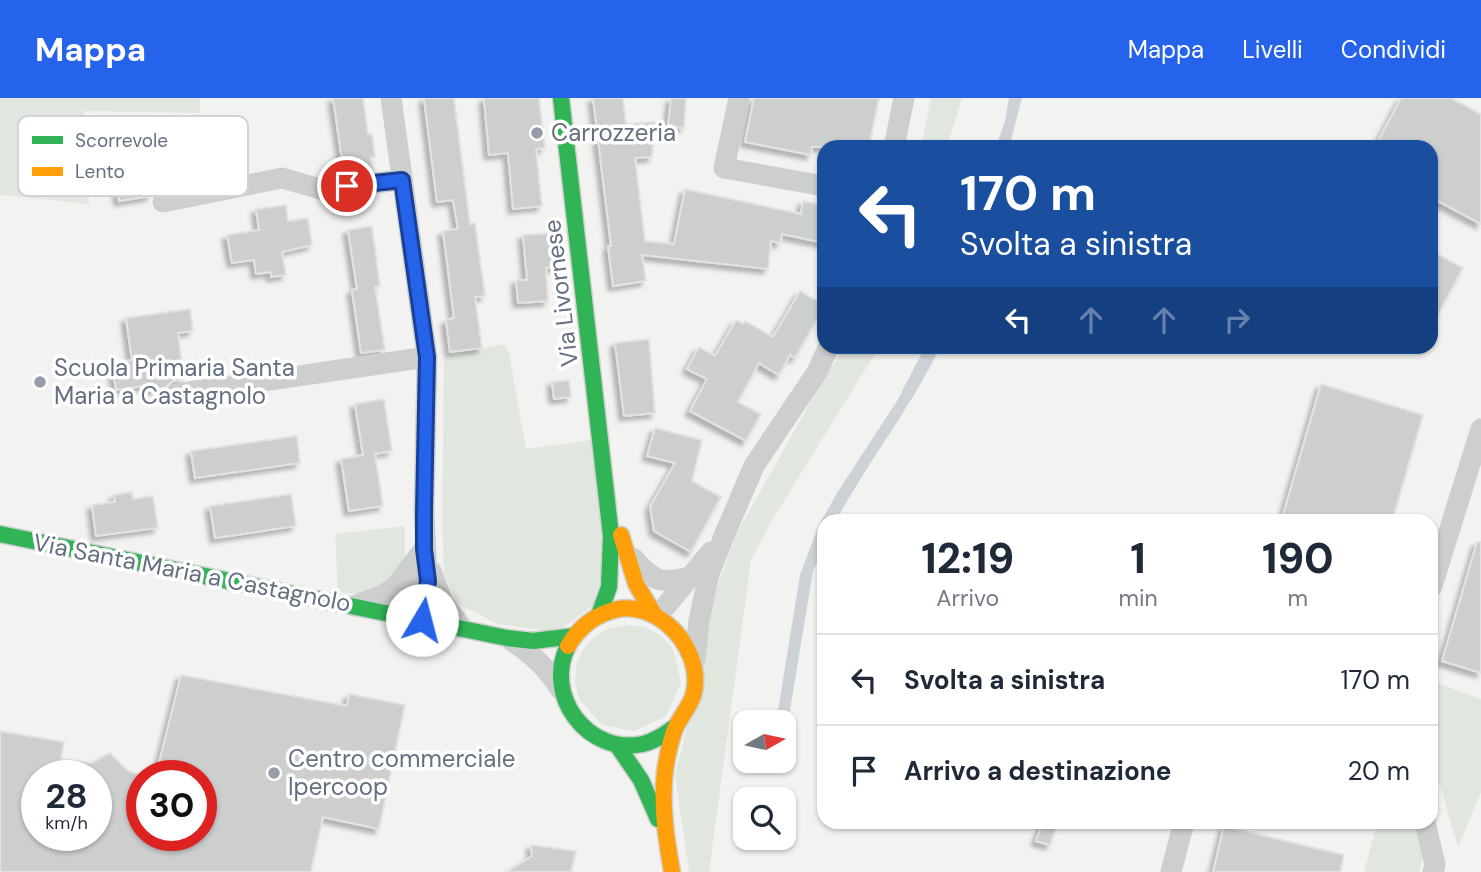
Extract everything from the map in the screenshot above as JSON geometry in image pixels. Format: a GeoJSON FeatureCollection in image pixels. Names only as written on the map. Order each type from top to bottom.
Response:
{"type":"FeatureCollection","features":[{"type":"Feature","properties":{"kind":"main road","name":"Via Livornese"},"geometry":{"type":"LineString","coordinates":[[561,98],[607,482],[611,536],[607,603],[599,615]]}},
{"type":"Feature","properties":{"kind":"main road","name":"Via Livornese"},"geometry":{"type":"LineString","coordinates":[[607,482],[636,584],[654,614],[672,625],[686,642],[694,662]]}},
{"type":"Feature","properties":{"kind":"main road","name":"Via Santa Maria a Castagnolo"},"geometry":{"type":"LineString","coordinates":[[0,534],[507,638],[533,641],[574,636]]}},
{"type":"Feature","properties":{"kind":"main road"},"geometry":{"type":"LineString","coordinates":[[654,614],[621,610],[599,615],[574,636],[564,652],[560,671],[561,690],[568,710],[580,726],[597,739],[617,745],[638,745],[659,739],[676,726]]}},
{"type":"Feature","properties":{"kind":"main road"},"geometry":{"type":"LineString","coordinates":[[671,872],[664,780],[669,747],[676,726],[689,707],[696,685],[694,662]]}},
{"type":"Feature","properties":{"kind":"main road"},"geometry":{"type":"LineString","coordinates":[[617,745],[649,792],[667,847]]}},
{"type":"Feature","properties":{"kind":"street"},"geometry":{"type":"LineString","coordinates":[[391,98],[427,357],[424,549],[428,581],[414,618]]}},
{"type":"Feature","properties":{"kind":"street"},"geometry":{"type":"LineString","coordinates":[[739,98],[724,169],[817,185]]}},
{"type":"Feature","properties":{"kind":"street"},"geometry":{"type":"LineString","coordinates":[[896,140],[905,98]]}},
{"type":"Feature","properties":{"kind":"street"},"geometry":{"type":"LineString","coordinates":[[248,185],[282,178],[320,189],[402,180]]}},
{"type":"Feature","properties":{"kind":"street"},"geometry":{"type":"LineString","coordinates":[[163,202],[193,196]]}},
{"type":"Feature","properties":{"kind":"street"},"geometry":{"type":"LineString","coordinates":[[694,662],[699,620],[709,574],[724,536],[754,466],[817,372],[825,354]]}},
{"type":"Feature","properties":{"kind":"street"},"geometry":{"type":"LineString","coordinates":[[176,394],[427,357]]}},
{"type":"Feature","properties":{"kind":"street"},"geometry":{"type":"LineString","coordinates":[[1438,567],[1481,429]]}},
{"type":"Feature","properties":{"kind":"street"},"geometry":{"type":"LineString","coordinates":[[654,614],[665,607],[724,536]]}},
{"type":"Feature","properties":{"kind":"street"},"geometry":{"type":"LineString","coordinates":[[625,548],[648,575],[659,581],[691,577]]}},
{"type":"Feature","properties":{"kind":"street"},"geometry":{"type":"LineString","coordinates":[[354,606],[383,595],[396,586],[424,549]]}},
{"type":"Feature","properties":{"kind":"street"},"geometry":{"type":"LineString","coordinates":[[424,549],[438,592],[462,628]]}},
{"type":"Feature","properties":{"kind":"street","name":"Via Santa Maria a Castagnolo"},"geometry":{"type":"LineString","coordinates":[[507,638],[532,654],[547,669],[561,690]]}},
{"type":"Feature","properties":{"kind":"street"},"geometry":{"type":"LineString","coordinates":[[1171,872],[1182,829]]}},
{"type":"Feature","properties":{"kind":"street"},"geometry":{"type":"LineString","coordinates":[[1426,829],[1435,864],[1433,872]]}},
{"type":"Feature","properties":{"kind":"shaded area"},"geometry":{"type":"Polygon","coordinates":[[[0,98],[200,98],[200,113],[84,111],[84,116],[18,116],[18,196],[89,196],[89,204],[0,195],[0,98]]]}},
{"type":"Feature","properties":{"kind":"shaded area"},"geometry":{"type":"Polygon","coordinates":[[[931,98],[962,98],[949,140],[922,140],[931,98]]]}},
{"type":"Feature","properties":{"kind":"shaded area"},"geometry":{"type":"Polygon","coordinates":[[[1009,98],[1022,98],[1011,140],[998,140],[1009,98]]]}},
{"type":"Feature","properties":{"kind":"shaded area"},"geometry":{"type":"Polygon","coordinates":[[[504,344],[509,353],[526,449],[591,440],[604,558],[595,604],[564,627],[549,631],[497,624],[457,603],[444,574],[444,356],[504,344]]]}},
{"type":"Feature","properties":{"kind":"shaded area"},"geometry":{"type":"Polygon","coordinates":[[[840,354],[875,354],[771,522],[751,560],[709,872],[689,872],[675,775],[704,658],[712,601],[737,533],[840,354]]]}},
{"type":"Feature","properties":{"kind":"shaded area"},"geometry":{"type":"Polygon","coordinates":[[[921,354],[937,354],[840,514],[825,514],[897,401],[921,354]]]}},
{"type":"Feature","properties":{"kind":"shaded area"},"geometry":{"type":"Polygon","coordinates":[[[405,526],[405,561],[383,585],[370,592],[338,592],[335,534],[405,526]]]}},
{"type":"Feature","properties":{"kind":"shaded area"},"geometry":{"type":"Polygon","coordinates":[[[817,530],[817,562],[813,571],[790,710],[778,710],[800,575],[817,530]]]}},
{"type":"Feature","properties":{"kind":"shaded area"},"geometry":{"type":"Polygon","coordinates":[[[627,625],[645,627],[661,636],[673,649],[681,683],[666,716],[635,731],[602,725],[579,699],[575,683],[576,665],[583,649],[594,637],[609,628],[627,625]]]}},
{"type":"Feature","properties":{"kind":"shaded area"},"geometry":{"type":"Polygon","coordinates":[[[1438,683],[1481,699],[1481,792],[1458,847],[1438,779],[1438,683]]]}},
{"type":"Feature","properties":{"kind":"shaded area"},"geometry":{"type":"Polygon","coordinates":[[[1375,829],[1424,829],[1427,842],[1419,872],[1364,872],[1375,829]]]}},
{"type":"Feature","properties":{"kind":"building"},"geometry":{"type":"Polygon","coordinates":[[[333,98],[363,98],[368,134],[372,134],[375,157],[371,158],[373,170],[344,173],[333,98]]]}},
{"type":"Feature","properties":{"kind":"building"},"geometry":{"type":"Polygon","coordinates":[[[424,98],[454,98],[470,224],[475,223],[485,296],[475,297],[482,348],[450,352],[446,320],[454,318],[443,231],[458,229],[453,200],[437,202],[424,98]]]}},
{"type":"Feature","properties":{"kind":"building"},"geometry":{"type":"Polygon","coordinates":[[[484,98],[539,98],[545,148],[536,149],[542,206],[513,209],[508,153],[489,155],[484,98]]]}},
{"type":"Feature","properties":{"kind":"building"},"geometry":{"type":"Polygon","coordinates":[[[593,98],[623,98],[626,124],[655,122],[652,157],[635,158],[645,241],[674,244],[685,189],[801,214],[803,201],[817,204],[817,242],[782,234],[780,243],[771,241],[768,269],[642,255],[646,281],[613,286],[608,246],[611,246],[593,98]]]}},
{"type":"Feature","properties":{"kind":"building"},"geometry":{"type":"Polygon","coordinates":[[[671,98],[686,98],[684,128],[668,126],[671,98]]]}},
{"type":"Feature","properties":{"kind":"building"},"geometry":{"type":"Polygon","coordinates":[[[754,98],[879,98],[870,140],[817,140],[817,147],[812,147],[811,155],[745,142],[754,98]]]}},
{"type":"Feature","properties":{"kind":"building"},"geometry":{"type":"Polygon","coordinates":[[[1401,98],[1451,98],[1481,114],[1481,224],[1438,201],[1438,140],[1379,140],[1401,98]]]}},
{"type":"Feature","properties":{"kind":"building"},"geometry":{"type":"Polygon","coordinates":[[[118,196],[151,196],[119,201],[118,196]]]}},
{"type":"Feature","properties":{"kind":"building"},"geometry":{"type":"Polygon","coordinates":[[[286,205],[288,221],[308,218],[312,245],[282,252],[286,275],[271,277],[271,272],[256,274],[254,260],[232,263],[227,235],[259,230],[256,209],[286,205]]]}},
{"type":"Feature","properties":{"kind":"building"},"geometry":{"type":"Polygon","coordinates":[[[372,226],[380,286],[375,287],[385,350],[361,353],[352,290],[357,289],[348,230],[372,226]]]}},
{"type":"Feature","properties":{"kind":"building"},"geometry":{"type":"Polygon","coordinates":[[[553,233],[556,267],[546,268],[548,301],[518,303],[516,280],[527,280],[523,235],[553,233]]]}},
{"type":"Feature","properties":{"kind":"building"},"geometry":{"type":"Polygon","coordinates":[[[1438,254],[1463,268],[1438,315],[1438,254]]]}},
{"type":"Feature","properties":{"kind":"building"},"geometry":{"type":"Polygon","coordinates":[[[800,291],[817,301],[817,320],[795,358],[790,355],[779,375],[759,363],[738,402],[761,414],[746,441],[690,411],[707,379],[687,369],[699,347],[715,356],[736,320],[743,324],[745,321],[773,337],[800,291]]]}},
{"type":"Feature","properties":{"kind":"building"},"geometry":{"type":"Polygon","coordinates":[[[190,309],[193,331],[178,333],[184,380],[173,381],[165,388],[151,390],[151,385],[116,390],[112,363],[132,360],[126,318],[190,309]]]}},
{"type":"Feature","properties":{"kind":"building"},"geometry":{"type":"Polygon","coordinates":[[[649,339],[655,413],[624,416],[615,343],[649,339]]]}},
{"type":"Feature","properties":{"kind":"building"},"geometry":{"type":"Polygon","coordinates":[[[569,380],[571,397],[554,399],[552,382],[569,380]]]}},
{"type":"Feature","properties":{"kind":"building"},"geometry":{"type":"Polygon","coordinates":[[[1321,384],[1423,415],[1394,514],[1283,514],[1321,384]]]}},
{"type":"Feature","properties":{"kind":"building"},"geometry":{"type":"Polygon","coordinates":[[[384,399],[392,451],[375,454],[383,506],[349,511],[341,459],[363,455],[355,404],[384,399]]]}},
{"type":"Feature","properties":{"kind":"building"},"geometry":{"type":"Polygon","coordinates":[[[655,428],[702,440],[692,481],[721,497],[691,552],[654,531],[650,507],[675,463],[647,456],[655,428]]]}},
{"type":"Feature","properties":{"kind":"building"},"geometry":{"type":"Polygon","coordinates":[[[297,436],[300,463],[195,478],[191,451],[297,436]]]}},
{"type":"Feature","properties":{"kind":"building"},"geometry":{"type":"Polygon","coordinates":[[[132,492],[133,499],[153,496],[158,528],[96,536],[92,505],[115,502],[114,495],[132,492]]]}},
{"type":"Feature","properties":{"kind":"building"},"geometry":{"type":"Polygon","coordinates":[[[291,494],[296,526],[215,538],[210,506],[291,494]]]}},
{"type":"Feature","properties":{"kind":"building"},"geometry":{"type":"Polygon","coordinates":[[[1477,542],[1481,542],[1481,673],[1442,661],[1477,542]]]}},
{"type":"Feature","properties":{"kind":"building","name":"Centro commerciale Ipercoop"},"geometry":{"type":"Polygon","coordinates":[[[181,675],[347,706],[349,694],[405,705],[379,829],[323,817],[311,872],[0,872],[0,731],[64,742],[61,759],[69,760],[21,760],[21,851],[112,851],[112,760],[97,760],[110,753],[126,769],[126,851],[217,851],[217,760],[160,760],[181,675]]]}},
{"type":"Feature","properties":{"kind":"building"},"geometry":{"type":"Polygon","coordinates":[[[1040,829],[1056,829],[1050,845],[1036,841],[1040,829]]]}},
{"type":"Feature","properties":{"kind":"building"},"geometry":{"type":"Polygon","coordinates":[[[1223,829],[1236,829],[1344,855],[1340,872],[1213,872],[1223,829]]]}},
{"type":"Feature","properties":{"kind":"building"},"geometry":{"type":"Polygon","coordinates":[[[531,845],[576,851],[571,872],[507,872],[532,856],[531,845]]]}},
{"type":"Feature","properties":{"kind":"traffic: fast"},"geometry":{"type":"LineString","coordinates":[[561,98],[611,536],[609,587],[599,615]]}},
{"type":"Feature","properties":{"kind":"traffic: fast"},"geometry":{"type":"LineString","coordinates":[[0,534],[507,638],[533,641],[574,636]]}},
{"type":"Feature","properties":{"kind":"traffic: fast"},"geometry":{"type":"LineString","coordinates":[[568,646],[562,665],[561,684],[566,702],[576,718],[589,731],[605,741],[623,745],[643,744],[676,726]]}},
{"type":"Feature","properties":{"kind":"traffic: fast"},"geometry":{"type":"LineString","coordinates":[[617,745],[641,780],[658,819]]}},
{"type":"Feature","properties":{"kind":"traffic: slow"},"geometry":{"type":"LineString","coordinates":[[621,535],[636,584],[654,614]]}},
{"type":"Feature","properties":{"kind":"traffic: slow"},"geometry":{"type":"LineString","coordinates":[[568,646],[577,633],[595,618],[610,611],[631,609],[651,614],[667,624],[686,647],[694,666],[695,686],[689,705],[673,734],[664,784],[665,821],[672,872]]}},
{"type":"Feature","properties":{"kind":"place","name":"Carrozzeria"},"geometry":{"type":"Point","coordinates":[537,133]}},
{"type":"Feature","properties":{"kind":"place","name":"Scuola Primaria Santa Maria a Castagnolo"},"geometry":{"type":"Point","coordinates":[40,382]}},
{"type":"Feature","properties":{"kind":"place","name":"Centro commerciale Ipercoop"},"geometry":{"type":"Point","coordinates":[274,773]}},
{"type":"Feature","properties":{"kind":"route"},"geometry":{"type":"LineString","coordinates":[[347,186],[402,180],[427,357],[424,549],[428,581],[422,620]]}}]}
